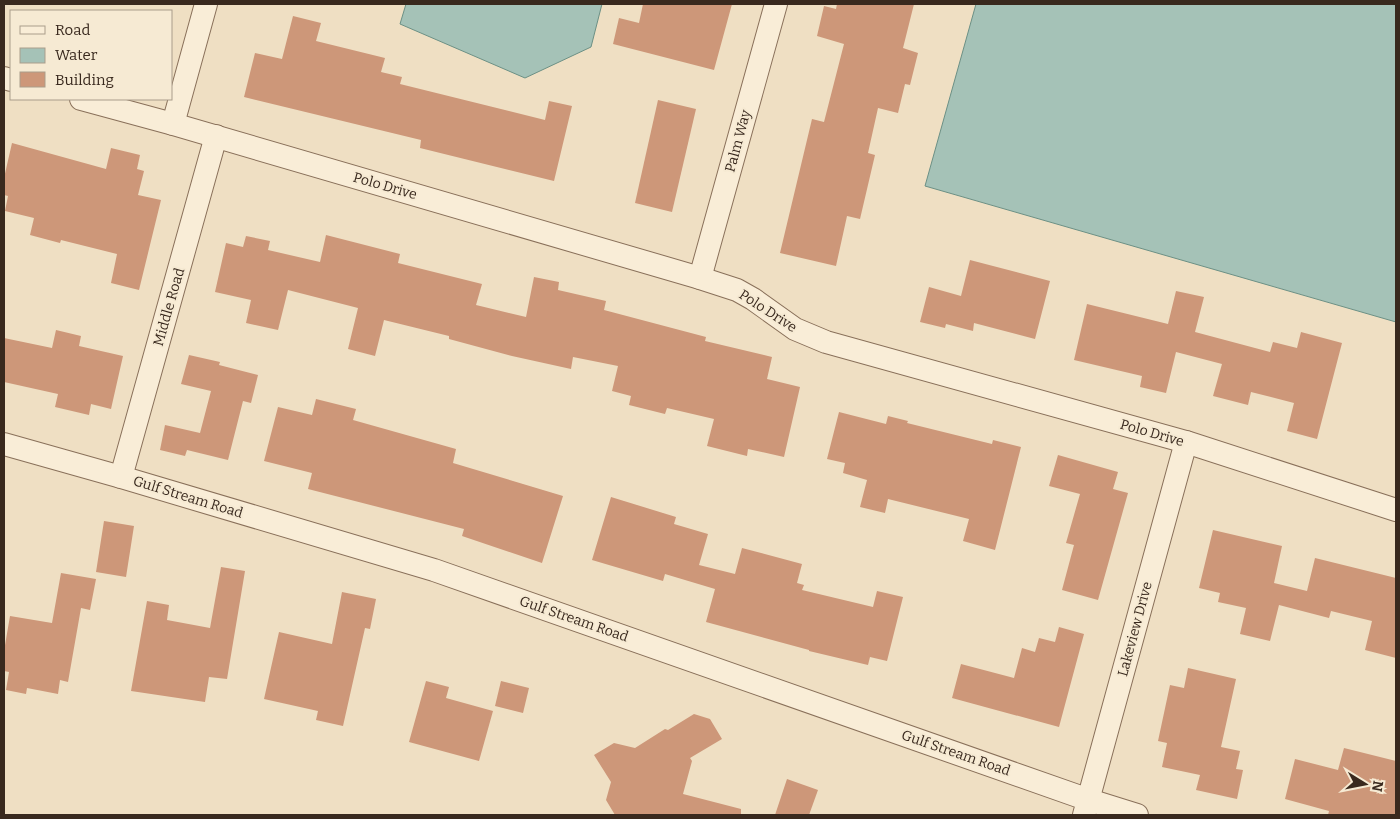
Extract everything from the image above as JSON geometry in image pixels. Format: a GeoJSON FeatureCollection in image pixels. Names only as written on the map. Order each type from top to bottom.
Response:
{"type":"FeatureCollection","features":[{"type":"Feature","properties":{"kind":"street"},"geometry":{"type":"LineString","coordinates":[[173,124],[206,4]]}},
{"type":"Feature","properties":{"kind":"street","name":"Palm Way"},"geometry":{"type":"LineString","coordinates":[[700,278],[776,4]]}},
{"type":"Feature","properties":{"kind":"street","name":"Polo Drive"},"geometry":{"type":"LineString","coordinates":[[85,100],[216,136],[700,278],[737,290],[795,329],[826,342],[1186,442],[1396,510]]}},
{"type":"Feature","properties":{"kind":"street","name":"Middle Road"},"geometry":{"type":"LineString","coordinates":[[121,477],[216,136]]}},
{"type":"Feature","properties":{"kind":"street","name":"Lakeview Drive"},"geometry":{"type":"LineString","coordinates":[[1086,808],[1186,442]]}},
{"type":"Feature","properties":{"kind":"street","name":"Gulf Stream Road"},"geometry":{"type":"LineString","coordinates":[[4,444],[434,570],[1086,808],[1137,815]]}},
{"type":"Feature","properties":{"kind":"water"},"geometry":{"type":"Polygon","coordinates":[[[406,4],[602,4],[591,47],[525,78],[400,24],[406,4]]]}},
{"type":"Feature","properties":{"kind":"water"},"geometry":{"type":"Polygon","coordinates":[[[976,4],[1396,4],[1396,322],[925,186],[976,4]]]}},
{"type":"Feature","properties":{"kind":"building"},"geometry":{"type":"Polygon","coordinates":[[[643,4],[732,4],[714,70],[613,44],[619,18],[639,23],[643,4]]]}},
{"type":"Feature","properties":{"kind":"building"},"geometry":{"type":"Polygon","coordinates":[[[837,4],[914,4],[903,48],[918,53],[910,85],[905,84],[898,113],[878,108],[868,153],[875,155],[860,219],[847,216],[836,266],[780,253],[812,119],[824,122],[844,44],[817,36],[824,6],[836,9],[837,4]]]}},
{"type":"Feature","properties":{"kind":"building"},"geometry":{"type":"Polygon","coordinates":[[[293,16],[321,23],[316,41],[385,58],[381,72],[402,77],[400,84],[545,120],[549,101],[572,106],[554,181],[420,148],[421,140],[244,97],[255,53],[282,59],[293,16]]]}},
{"type":"Feature","properties":{"kind":"building"},"geometry":{"type":"Polygon","coordinates":[[[658,100],[696,109],[672,212],[635,203],[658,100]]]}},
{"type":"Feature","properties":{"kind":"building"},"geometry":{"type":"Polygon","coordinates":[[[12,143],[106,169],[111,148],[140,155],[137,169],[144,171],[138,195],[161,200],[139,290],[111,283],[117,254],[61,240],[60,243],[30,235],[34,218],[5,211],[8,196],[4,195],[4,178],[12,143]]]}},
{"type":"Feature","properties":{"kind":"building"},"geometry":{"type":"Polygon","coordinates":[[[326,235],[400,254],[398,263],[482,284],[476,305],[526,317],[534,277],[559,282],[558,290],[606,301],[604,310],[706,337],[705,341],[772,357],[767,379],[800,387],[784,457],[748,449],[747,456],[707,446],[714,419],[667,408],[665,414],[629,405],[631,396],[612,391],[618,366],[573,357],[571,369],[512,356],[449,339],[449,336],[384,320],[375,356],[348,349],[358,308],[288,290],[278,330],[246,323],[251,300],[215,292],[226,243],[243,247],[246,236],[270,241],[268,250],[320,262],[326,235]]]}},
{"type":"Feature","properties":{"kind":"building"},"geometry":{"type":"Polygon","coordinates":[[[970,260],[1050,281],[1035,339],[974,323],[973,331],[946,324],[945,328],[920,322],[929,287],[961,296],[970,260]]]}},
{"type":"Feature","properties":{"kind":"building"},"geometry":{"type":"Polygon","coordinates":[[[1176,291],[1204,297],[1195,332],[1270,352],[1273,342],[1297,348],[1301,332],[1342,343],[1317,439],[1287,431],[1294,403],[1251,392],[1248,405],[1213,396],[1222,364],[1176,352],[1166,393],[1140,387],[1142,376],[1074,360],[1087,304],[1168,324],[1176,291]]]}},
{"type":"Feature","properties":{"kind":"building"},"geometry":{"type":"Polygon","coordinates":[[[56,330],[81,336],[79,346],[123,356],[111,409],[91,404],[89,415],[55,407],[58,394],[4,382],[4,338],[52,348],[56,330]]]}},
{"type":"Feature","properties":{"kind":"building"},"geometry":{"type":"Polygon","coordinates":[[[189,355],[220,362],[219,365],[258,375],[251,403],[243,401],[228,460],[187,450],[185,456],[160,450],[165,425],[200,433],[211,391],[181,384],[189,355]]]}},
{"type":"Feature","properties":{"kind":"building"},"geometry":{"type":"Polygon","coordinates":[[[316,399],[356,409],[353,420],[456,449],[453,463],[563,496],[542,563],[462,536],[464,529],[308,489],[312,473],[264,461],[278,407],[312,415],[316,399]]]}},
{"type":"Feature","properties":{"kind":"building"},"geometry":{"type":"Polygon","coordinates":[[[839,412],[886,424],[888,416],[908,421],[907,423],[992,444],[993,440],[1021,447],[995,550],[963,541],[969,519],[888,499],[885,513],[860,507],[867,480],[843,473],[845,463],[827,459],[839,412]]]}},
{"type":"Feature","properties":{"kind":"building"},"geometry":{"type":"Polygon","coordinates":[[[1058,455],[1118,472],[1113,489],[1128,493],[1098,600],[1062,590],[1074,545],[1066,543],[1080,494],[1049,486],[1058,455]]]}},
{"type":"Feature","properties":{"kind":"building"},"geometry":{"type":"Polygon","coordinates":[[[611,497],[676,517],[674,524],[708,534],[699,565],[735,574],[742,548],[802,564],[797,583],[804,585],[802,590],[873,607],[877,591],[903,597],[887,661],[870,657],[868,665],[809,651],[706,622],[715,589],[665,574],[663,581],[592,560],[611,497]]]}},
{"type":"Feature","properties":{"kind":"building"},"geometry":{"type":"Polygon","coordinates":[[[104,521],[134,526],[126,577],[96,572],[104,521]]]}},
{"type":"Feature","properties":{"kind":"building"},"geometry":{"type":"Polygon","coordinates":[[[1213,530],[1282,546],[1274,583],[1307,591],[1315,558],[1396,578],[1396,658],[1365,650],[1372,621],[1331,611],[1329,618],[1279,605],[1270,641],[1240,634],[1246,608],[1218,602],[1220,593],[1199,588],[1213,530]]]}},
{"type":"Feature","properties":{"kind":"building"},"geometry":{"type":"Polygon","coordinates":[[[221,567],[245,571],[227,679],[209,677],[205,702],[131,691],[147,601],[169,605],[167,620],[210,628],[221,567]]]}},
{"type":"Feature","properties":{"kind":"building"},"geometry":{"type":"Polygon","coordinates":[[[61,573],[96,579],[90,610],[81,608],[68,682],[60,680],[58,694],[27,688],[26,694],[6,690],[9,672],[4,671],[4,651],[10,616],[52,623],[61,573]]]}},
{"type":"Feature","properties":{"kind":"building"},"geometry":{"type":"Polygon","coordinates":[[[342,592],[376,599],[370,629],[365,628],[343,726],[316,720],[318,711],[264,699],[279,632],[332,644],[342,592]]]}},
{"type":"Feature","properties":{"kind":"building"},"geometry":{"type":"Polygon","coordinates":[[[1059,627],[1084,634],[1059,727],[952,698],[961,664],[1014,678],[1022,648],[1035,652],[1039,638],[1055,642],[1059,627]]]}},
{"type":"Feature","properties":{"kind":"building"},"geometry":{"type":"Polygon","coordinates":[[[1188,668],[1236,679],[1221,747],[1240,751],[1236,769],[1243,770],[1237,799],[1196,790],[1200,775],[1162,767],[1167,743],[1158,741],[1170,685],[1184,688],[1188,668]]]}},
{"type":"Feature","properties":{"kind":"building"},"geometry":{"type":"Polygon","coordinates":[[[426,681],[449,687],[446,698],[493,711],[479,761],[409,742],[426,681]]]}},
{"type":"Feature","properties":{"kind":"building"},"geometry":{"type":"Polygon","coordinates":[[[501,681],[529,688],[523,713],[495,706],[501,681]]]}},
{"type":"Feature","properties":{"kind":"building"},"geometry":{"type":"Polygon","coordinates":[[[694,714],[710,719],[722,739],[690,758],[692,761],[683,794],[741,809],[741,815],[615,815],[606,800],[611,782],[594,755],[614,743],[635,748],[694,714]]]}},
{"type":"Feature","properties":{"kind":"building"},"geometry":{"type":"Polygon","coordinates":[[[1344,748],[1396,761],[1396,815],[1328,815],[1329,811],[1285,799],[1295,759],[1338,770],[1344,748]]]}},
{"type":"Feature","properties":{"kind":"building"},"geometry":{"type":"Polygon","coordinates":[[[787,779],[818,790],[809,815],[775,815],[787,779]]]}}]}
